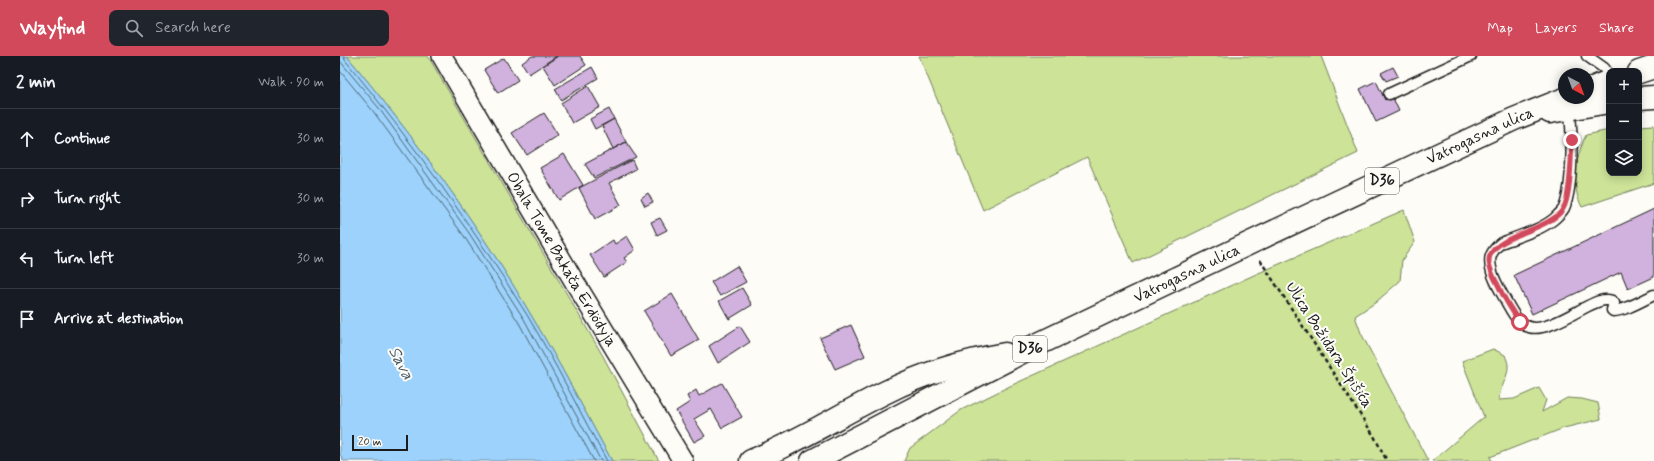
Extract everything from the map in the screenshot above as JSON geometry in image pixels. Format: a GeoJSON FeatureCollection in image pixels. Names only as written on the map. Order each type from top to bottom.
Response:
{"type":"FeatureCollection","features":[{"type":"Feature","properties":{"kind":"main road"},"geometry":{"type":"LineString","coordinates":[[1642,71],[1654,67]]}},
{"type":"Feature","properties":{"kind":"main road"},"geometry":{"type":"LineString","coordinates":[[1594,87],[1606,82]]}},
{"type":"Feature","properties":{"kind":"main road"},"geometry":{"type":"LineString","coordinates":[[1642,98],[1654,97]]}},
{"type":"Feature","properties":{"kind":"main road","name":"D36"},"geometry":{"type":"LineString","coordinates":[[1594,102],[1606,102]]}},
{"type":"Feature","properties":{"kind":"main road","name":"Vatrogasna ulica"},"geometry":{"type":"LineString","coordinates":[[812,461],[1026,350],[1250,243],[1514,119],[1565,104]]}},
{"type":"Feature","properties":{"kind":"main road"},"geometry":{"type":"LineString","coordinates":[[751,461],[888,391],[922,376],[972,360],[1026,350]]}},
{"type":"Feature","properties":{"kind":"street","name":"Obala Tome Bakača Erdödyja"},"geometry":{"type":"LineString","coordinates":[[442,56],[570,274],[683,461]]}},
{"type":"Feature","properties":{"kind":"lane"},"geometry":{"type":"LineString","coordinates":[[1389,94],[1471,56]]}},
{"type":"Feature","properties":{"kind":"lane"},"geometry":{"type":"LineString","coordinates":[[1587,56],[1606,71]]}},
{"type":"Feature","properties":{"kind":"lane"},"geometry":{"type":"LineString","coordinates":[[1568,104],[1572,130],[1571,158],[1568,191],[1563,209],[1553,220],[1529,232],[1501,243],[1495,248],[1490,254],[1489,262],[1493,275],[1513,313],[1520,322],[1533,328],[1545,326],[1600,301],[1612,300],[1614,303],[1612,310],[1617,311],[1654,295]]}},
{"type":"Feature","properties":{"kind":"path","name":"Ulica Božidara Špišića"},"geometry":{"type":"LineString","coordinates":[[1250,243],[1262,264],[1374,436],[1387,461]]}},
{"type":"Feature","properties":{"kind":"green space"},"geometry":{"type":"Polygon","coordinates":[[[347,56],[428,56],[603,356],[659,461],[612,461],[542,333],[511,281],[467,214],[421,150],[347,56]]]}},
{"type":"Feature","properties":{"kind":"green space"},"geometry":{"type":"Polygon","coordinates":[[[919,56],[1321,56],[1358,153],[1133,263],[1087,157],[983,210],[919,56]]]}},
{"type":"Feature","properties":{"kind":"green space"},"geometry":{"type":"Polygon","coordinates":[[[1654,125],[1654,183],[1582,207],[1578,198],[1575,180],[1579,152],[1586,135],[1606,131],[1606,176],[1642,176],[1642,126],[1654,125]]]}},
{"type":"Feature","properties":{"kind":"green space"},"geometry":{"type":"Polygon","coordinates":[[[1404,210],[1415,242],[1402,260],[1400,281],[1375,303],[1355,316],[1361,333],[1428,461],[904,461],[910,448],[961,410],[1010,386],[1254,275],[1404,210]]]}},
{"type":"Feature","properties":{"kind":"green space"},"geometry":{"type":"Polygon","coordinates":[[[1493,349],[1505,355],[1508,364],[1507,374],[1499,400],[1514,399],[1539,388],[1546,400],[1542,412],[1567,398],[1582,399],[1598,403],[1601,419],[1564,428],[1490,457],[1492,461],[1432,461],[1484,417],[1462,361],[1493,349]]]}},
{"type":"Feature","properties":{"kind":"water","name":"Sava"},"geometry":{"type":"Polygon","coordinates":[[[340,56],[347,56],[397,118],[467,214],[511,281],[542,333],[612,461],[343,461],[340,454],[340,56]]]}},
{"type":"Feature","properties":{"kind":"building"},"geometry":{"type":"Polygon","coordinates":[[[532,56],[557,56],[529,74],[522,63],[532,56]]]}},
{"type":"Feature","properties":{"kind":"building"},"geometry":{"type":"Polygon","coordinates":[[[558,56],[580,56],[586,65],[555,85],[543,66],[558,56]]]}},
{"type":"Feature","properties":{"kind":"building"},"geometry":{"type":"Polygon","coordinates":[[[504,58],[518,80],[498,93],[484,70],[504,58]]]}},
{"type":"Feature","properties":{"kind":"building"},"geometry":{"type":"Polygon","coordinates":[[[592,67],[598,78],[561,100],[555,89],[592,67]]]}},
{"type":"Feature","properties":{"kind":"building"},"geometry":{"type":"Polygon","coordinates":[[[1393,67],[1398,76],[1386,81],[1381,73],[1393,67]]]}},
{"type":"Feature","properties":{"kind":"building"},"geometry":{"type":"Polygon","coordinates":[[[1376,81],[1385,100],[1392,96],[1399,111],[1376,122],[1360,89],[1376,81]]]}},
{"type":"Feature","properties":{"kind":"building"},"geometry":{"type":"Polygon","coordinates":[[[588,86],[600,107],[572,123],[561,103],[588,86]]]}},
{"type":"Feature","properties":{"kind":"building"},"geometry":{"type":"Polygon","coordinates":[[[609,109],[614,119],[595,129],[590,119],[609,109]]]}},
{"type":"Feature","properties":{"kind":"building"},"geometry":{"type":"Polygon","coordinates":[[[544,113],[558,135],[527,155],[512,133],[544,113]]]}},
{"type":"Feature","properties":{"kind":"building"},"geometry":{"type":"Polygon","coordinates":[[[614,119],[626,142],[613,149],[602,126],[614,119]]]}},
{"type":"Feature","properties":{"kind":"building"},"geometry":{"type":"Polygon","coordinates":[[[626,142],[636,157],[594,178],[585,164],[626,142]]]}},
{"type":"Feature","properties":{"kind":"building"},"geometry":{"type":"Polygon","coordinates":[[[564,154],[583,185],[559,200],[540,168],[564,154]]]}},
{"type":"Feature","properties":{"kind":"building"},"geometry":{"type":"Polygon","coordinates":[[[632,160],[636,169],[609,183],[621,205],[595,219],[579,188],[632,160]]]}},
{"type":"Feature","properties":{"kind":"building"},"geometry":{"type":"Polygon","coordinates":[[[648,193],[653,202],[645,206],[641,198],[648,193]]]}},
{"type":"Feature","properties":{"kind":"building"},"geometry":{"type":"Polygon","coordinates":[[[1654,209],[1654,277],[1628,289],[1621,272],[1532,314],[1514,275],[1654,209]]]}},
{"type":"Feature","properties":{"kind":"building"},"geometry":{"type":"Polygon","coordinates":[[[660,218],[667,230],[657,235],[651,222],[660,218]]]}},
{"type":"Feature","properties":{"kind":"building"},"geometry":{"type":"Polygon","coordinates":[[[627,236],[635,250],[624,258],[627,262],[604,277],[590,255],[613,240],[615,244],[627,236]]]}},
{"type":"Feature","properties":{"kind":"building"},"geometry":{"type":"Polygon","coordinates":[[[737,266],[746,282],[720,296],[711,282],[737,266]]]}},
{"type":"Feature","properties":{"kind":"building"},"geometry":{"type":"Polygon","coordinates":[[[742,288],[752,305],[729,319],[719,301],[742,288]]]}},
{"type":"Feature","properties":{"kind":"building"},"geometry":{"type":"Polygon","coordinates":[[[672,294],[699,340],[671,356],[644,311],[672,294]]]}},
{"type":"Feature","properties":{"kind":"building"},"geometry":{"type":"Polygon","coordinates":[[[851,325],[865,356],[835,369],[820,338],[851,325]]]}},
{"type":"Feature","properties":{"kind":"building"},"geometry":{"type":"Polygon","coordinates":[[[740,326],[750,342],[718,363],[709,346],[740,326]]]}},
{"type":"Feature","properties":{"kind":"building"},"geometry":{"type":"Polygon","coordinates":[[[722,383],[742,417],[722,428],[711,409],[694,419],[705,436],[694,442],[676,411],[690,402],[687,396],[696,390],[699,396],[722,383]]]}},
{"type":"Feature","properties":{"kind":"route"},"geometry":{"type":"LineString","coordinates":[[1520,322],[1513,313],[1493,275],[1489,262],[1490,254],[1501,243],[1553,220],[1563,209],[1568,191],[1572,140]]}}]}
